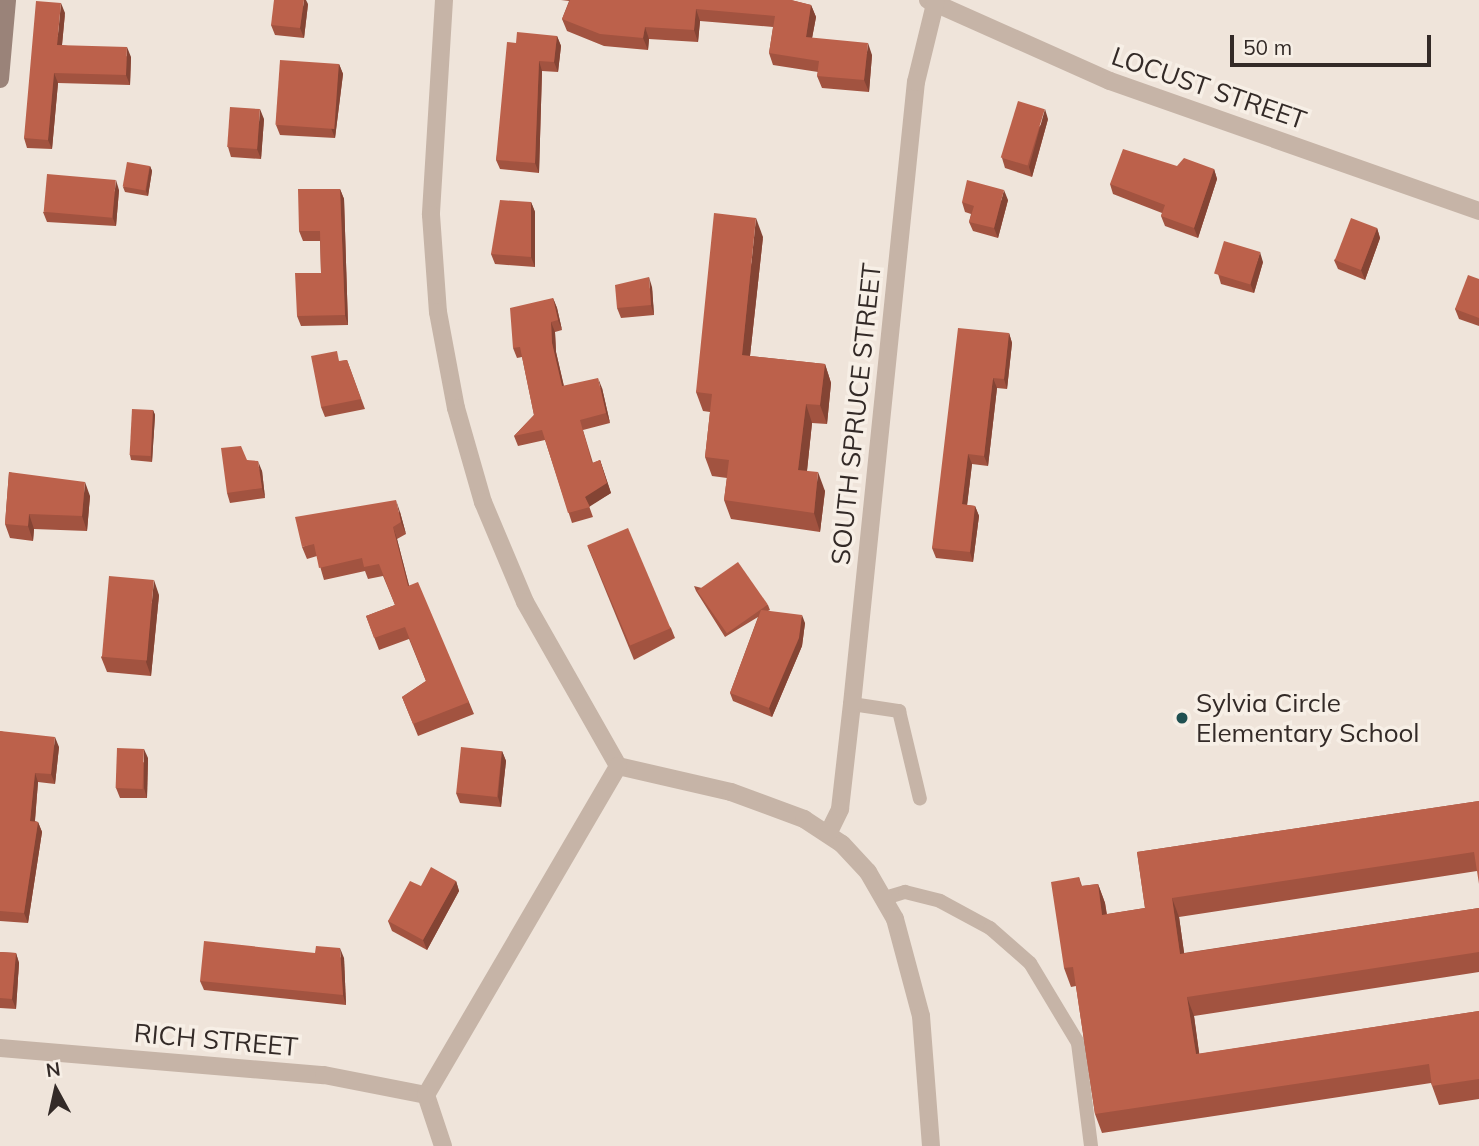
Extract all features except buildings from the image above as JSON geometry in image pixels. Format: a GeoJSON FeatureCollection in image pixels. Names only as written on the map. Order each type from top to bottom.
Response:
{"type":"FeatureCollection","features":[{"type":"Feature","properties":{"kind":"main road"},"geometry":{"type":"LineString","coordinates":[[0,79],[7,0]]}},
{"type":"Feature","properties":{"kind":"street"},"geometry":{"type":"LineString","coordinates":[[444,0],[431,215],[438,312],[456,408],[483,502],[525,602],[618,766],[731,792],[828,834],[885,898],[921,1016],[932,1146]]}},
{"type":"Feature","properties":{"kind":"street","name":"LOCUST STREET"},"geometry":{"type":"LineString","coordinates":[[933,1],[1099,77],[1479,211]]}},
{"type":"Feature","properties":{"kind":"street","name":"SOUTH SPRUCE STREET"},"geometry":{"type":"LineString","coordinates":[[828,834],[840,809],[916,82],[933,1]]}},
{"type":"Feature","properties":{"kind":"street"},"geometry":{"type":"LineString","coordinates":[[443,1146],[426,1095],[618,766]]}},
{"type":"Feature","properties":{"kind":"street","name":"RICH STREET"},"geometry":{"type":"LineString","coordinates":[[0,1048],[324,1075],[426,1095]]}},
{"type":"Feature","properties":{"kind":"lane"},"geometry":{"type":"LineString","coordinates":[[852,704],[899,711],[920,799]]}},
{"type":"Feature","properties":{"kind":"lane"},"geometry":{"type":"LineString","coordinates":[[885,898],[905,892],[940,901],[990,928],[1030,964],[1078,1043],[1091,1146]]}},
{"type":"Feature","properties":{"kind":"place","name":"Sylvia Circle Elementary School"},"geometry":{"type":"Point","coordinates":[1182,718]}}]}
